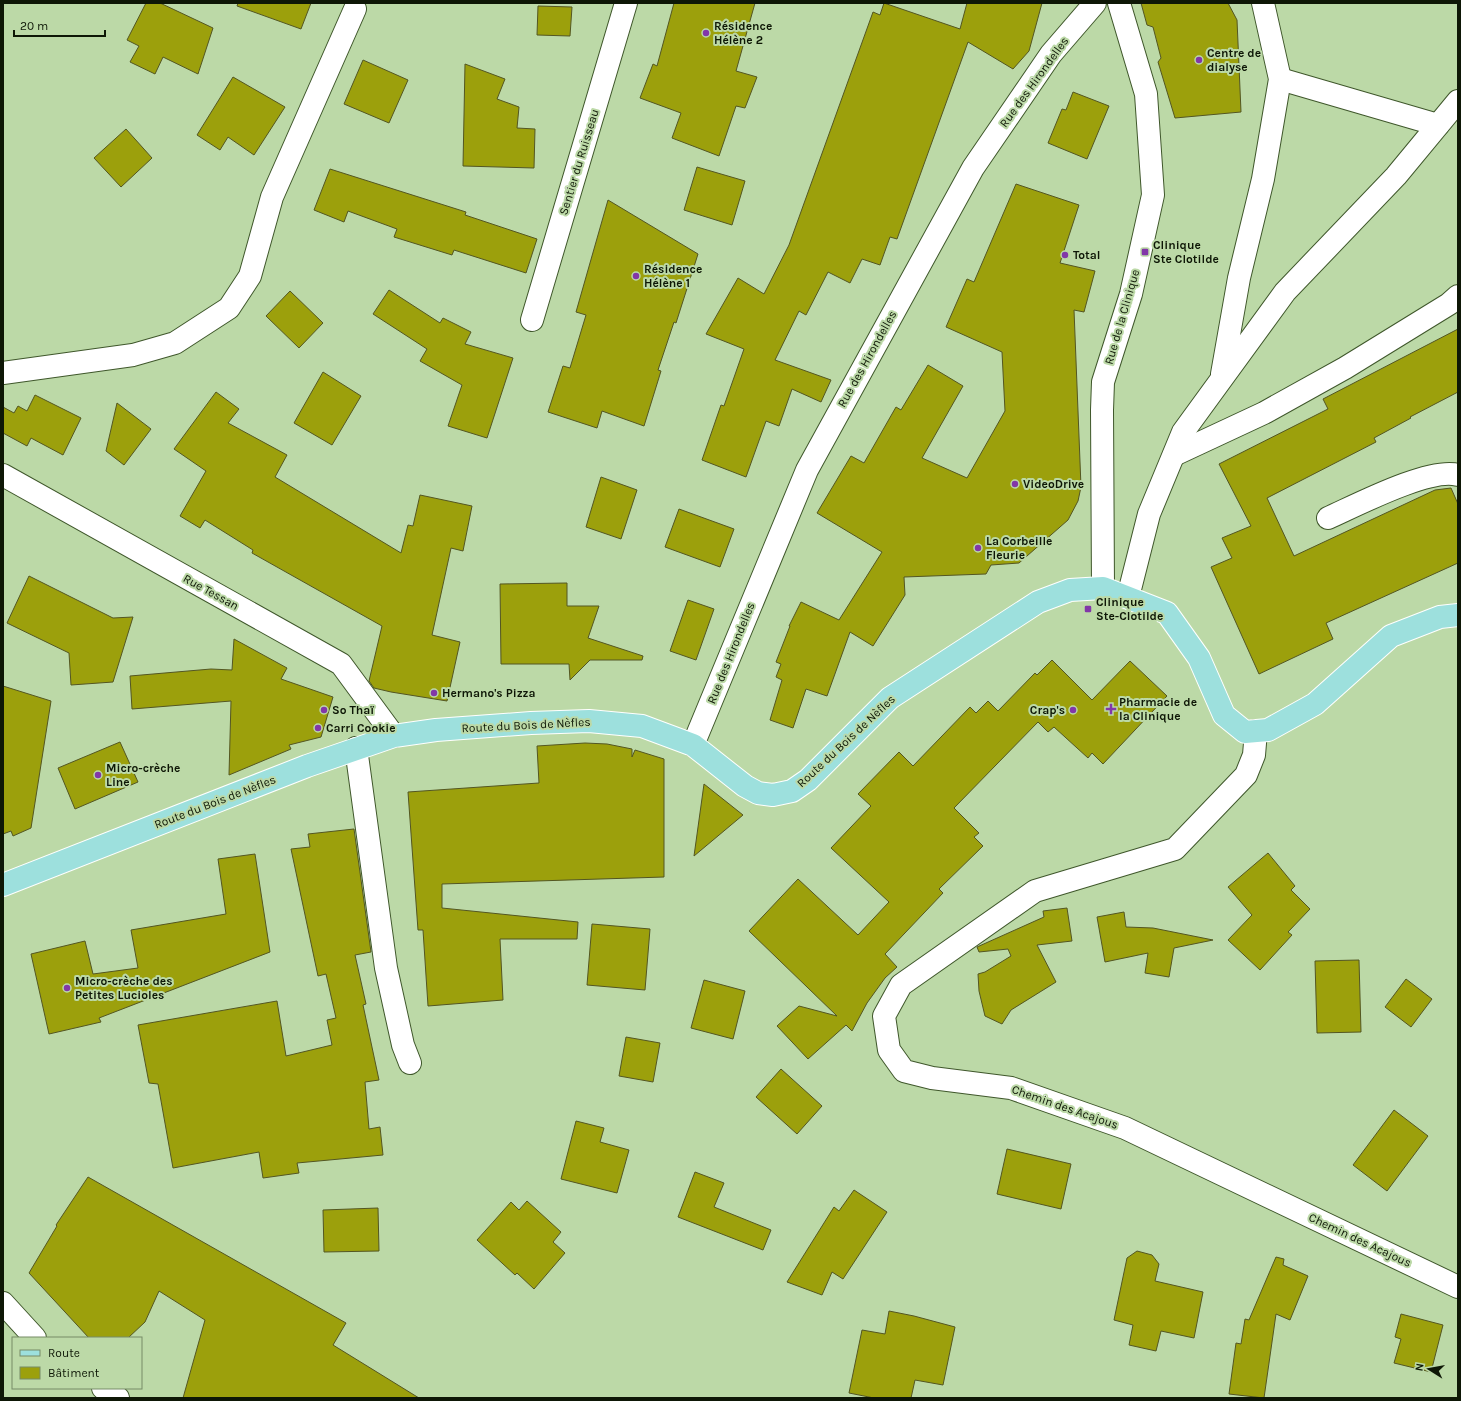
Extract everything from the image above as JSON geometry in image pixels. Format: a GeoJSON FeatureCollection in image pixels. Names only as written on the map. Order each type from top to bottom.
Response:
{"type":"FeatureCollection","features":[{"type":"Feature","properties":{"kind":"main road","name":"Route du Bois de Nèfles"},"geometry":{"type":"LineString","coordinates":[[3,885],[356,748],[394,736],[444,729],[589,721],[642,726],[693,745],[745,786],[758,793],[773,795],[792,791],[808,780],[890,698],[1038,602],[1070,590],[1103,588],[1167,613],[1199,658],[1224,716],[1245,732],[1268,730],[1315,704],[1391,636],[1440,617],[1458,615]]}},
{"type":"Feature","properties":{"kind":"street","name":"Sentier du Ruisseau"},"geometry":{"type":"LineString","coordinates":[[532,320],[626,3]]}},
{"type":"Feature","properties":{"kind":"street","name":"Rue des Hirondelles"},"geometry":{"type":"LineString","coordinates":[[693,745],[807,470],[973,168],[1051,54],[1095,3]]}},
{"type":"Feature","properties":{"kind":"street","name":"Rue de la Clinique"},"geometry":{"type":"LineString","coordinates":[[1103,588],[1103,382],[1131,294],[1153,195],[1146,94],[1119,3]]}},
{"type":"Feature","properties":{"kind":"street"},"geometry":{"type":"LineString","coordinates":[[1222,379],[1239,278],[1263,179],[1280,79],[1263,3]]}},
{"type":"Feature","properties":{"kind":"street"},"geometry":{"type":"LineString","coordinates":[[3,373],[133,355],[175,343],[229,308],[250,276],[272,197],[355,9]]}},
{"type":"Feature","properties":{"kind":"street"},"geometry":{"type":"LineString","coordinates":[[1128,597],[1149,514],[1183,432],[1284,292],[1396,176],[1451,113],[1280,79]]}},
{"type":"Feature","properties":{"kind":"street"},"geometry":{"type":"LineString","coordinates":[[1174,455],[1264,413],[1345,368],[1449,304],[1458,296]]}},
{"type":"Feature","properties":{"kind":"street"},"geometry":{"type":"LineString","coordinates":[[1328,518],[1400,486],[1430,476],[1458,475]]}},
{"type":"Feature","properties":{"kind":"street","name":"Rue Tessan"},"geometry":{"type":"LineString","coordinates":[[3,476],[341,664],[394,736]]}},
{"type":"Feature","properties":{"kind":"street","name":"Chemin des Acajous"},"geometry":{"type":"LineString","coordinates":[[1256,731],[1254,755],[1246,775],[1175,849],[1035,891],[901,985],[884,1016],[888,1050],[904,1071],[932,1078],[1011,1088],[1124,1128],[1458,1287]]}},
{"type":"Feature","properties":{"kind":"street"},"geometry":{"type":"LineString","coordinates":[[356,748],[386,968],[403,1045],[410,1063]]}},
{"type":"Feature","properties":{"kind":"street"},"geometry":{"type":"LineString","coordinates":[[3,1303],[34,1337]]}},
{"type":"Feature","properties":{"kind":"street"},"geometry":{"type":"LineString","coordinates":[[104,1389],[118,1398]]}},
{"type":"Feature","properties":{"kind":"building"},"geometry":{"type":"Polygon","coordinates":[[[146,3],[160,3],[213,28],[198,74],[163,57],[155,74],[130,62],[139,46],[127,40],[146,3]]]}},
{"type":"Feature","properties":{"kind":"building"},"geometry":{"type":"Polygon","coordinates":[[[238,3],[311,3],[301,29],[237,6],[238,3]]]}},
{"type":"Feature","properties":{"kind":"building"},"geometry":{"type":"Polygon","coordinates":[[[674,3],[755,3],[736,71],[757,77],[745,108],[736,106],[719,156],[672,138],[681,113],[640,98],[653,64],[657,66],[674,3]]]}},
{"type":"Feature","properties":{"kind":"building"},"geometry":{"type":"Polygon","coordinates":[[[884,3],[960,29],[967,3],[1042,3],[1029,51],[1013,69],[968,42],[897,239],[890,237],[880,265],[862,259],[850,283],[828,272],[806,315],[799,311],[775,360],[831,380],[821,402],[792,389],[779,426],[766,421],[746,477],[702,460],[721,405],[724,406],[744,349],[706,334],[738,278],[764,294],[789,245],[873,12],[880,15],[884,3]]]}},
{"type":"Feature","properties":{"kind":"building","name":"Centre de dialyse"},"geometry":{"type":"Polygon","coordinates":[[[1141,3],[1228,3],[1237,20],[1241,112],[1175,118],[1158,62],[1161,58],[1153,27],[1147,25],[1141,3]]]}},
{"type":"Feature","properties":{"kind":"building"},"geometry":{"type":"Polygon","coordinates":[[[538,6],[572,7],[570,36],[537,35],[538,6]]]}},
{"type":"Feature","properties":{"kind":"building"},"geometry":{"type":"Polygon","coordinates":[[[363,60],[408,80],[389,123],[344,104],[363,60]]]}},
{"type":"Feature","properties":{"kind":"building"},"geometry":{"type":"Polygon","coordinates":[[[465,64],[505,79],[497,99],[519,107],[517,128],[535,129],[534,168],[463,166],[465,64]]]}},
{"type":"Feature","properties":{"kind":"building"},"geometry":{"type":"Polygon","coordinates":[[[233,77],[285,107],[254,155],[228,137],[220,150],[197,135],[233,77]]]}},
{"type":"Feature","properties":{"kind":"building"},"geometry":{"type":"Polygon","coordinates":[[[1073,92],[1109,106],[1087,159],[1048,143],[1062,109],[1066,110],[1073,92]]]}},
{"type":"Feature","properties":{"kind":"building"},"geometry":{"type":"Polygon","coordinates":[[[126,129],[152,158],[121,187],[94,158],[126,129]]]}},
{"type":"Feature","properties":{"kind":"building"},"geometry":{"type":"Polygon","coordinates":[[[697,167],[745,181],[732,225],[684,210],[697,167]]]}},
{"type":"Feature","properties":{"kind":"building"},"geometry":{"type":"Polygon","coordinates":[[[330,169],[466,212],[465,215],[537,239],[526,273],[454,250],[452,255],[394,237],[397,229],[348,211],[344,222],[314,210],[330,169]]]}},
{"type":"Feature","properties":{"kind":"building"},"geometry":{"type":"Polygon","coordinates":[[[1016,184],[1079,205],[1060,263],[1095,271],[1084,312],[1074,310],[1081,487],[1078,501],[1068,520],[1019,563],[991,565],[986,574],[904,577],[905,595],[873,646],[850,632],[827,696],[806,689],[793,728],[770,720],[782,680],[776,677],[781,664],[776,662],[789,626],[801,602],[839,620],[882,552],[817,513],[851,456],[864,463],[896,407],[901,410],[928,365],[963,386],[922,458],[967,478],[1005,411],[1002,352],[946,327],[967,279],[974,282],[1016,184]]]}},
{"type":"Feature","properties":{"kind":"building"},"geometry":{"type":"Polygon","coordinates":[[[608,200],[698,254],[676,323],[674,322],[658,370],[661,371],[644,426],[602,411],[597,428],[548,412],[563,366],[570,368],[586,315],[576,312],[608,200]]]}},
{"type":"Feature","properties":{"kind":"building"},"geometry":{"type":"Polygon","coordinates":[[[389,290],[440,323],[443,318],[471,332],[465,344],[513,358],[487,438],[448,426],[462,385],[420,361],[427,349],[373,314],[389,290]]]}},
{"type":"Feature","properties":{"kind":"building"},"geometry":{"type":"Polygon","coordinates":[[[290,291],[323,323],[299,348],[266,316],[290,291]]]}},
{"type":"Feature","properties":{"kind":"building"},"geometry":{"type":"Polygon","coordinates":[[[1458,329],[1458,392],[1374,438],[1376,442],[1267,498],[1294,556],[1435,490],[1451,488],[1458,504],[1458,563],[1326,623],[1333,639],[1259,674],[1211,567],[1232,558],[1222,538],[1251,526],[1219,464],[1328,409],[1323,399],[1458,329]]]}},
{"type":"Feature","properties":{"kind":"building"},"geometry":{"type":"Polygon","coordinates":[[[323,372],[361,396],[332,445],[294,423],[323,372]]]}},
{"type":"Feature","properties":{"kind":"building"},"geometry":{"type":"Polygon","coordinates":[[[216,392],[239,409],[228,423],[287,455],[275,477],[401,553],[408,525],[413,526],[420,495],[472,506],[463,551],[451,548],[432,635],[460,642],[447,701],[374,688],[369,681],[382,626],[252,553],[253,550],[205,520],[200,528],[180,516],[206,471],[174,449],[216,392]]]}},
{"type":"Feature","properties":{"kind":"building"},"geometry":{"type":"Polygon","coordinates":[[[35,395],[81,418],[63,455],[31,438],[27,446],[3,433],[3,407],[14,413],[18,406],[27,411],[35,395]]]}},
{"type":"Feature","properties":{"kind":"building"},"geometry":{"type":"Polygon","coordinates":[[[117,403],[151,429],[124,465],[106,451],[117,403]]]}},
{"type":"Feature","properties":{"kind":"building"},"geometry":{"type":"Polygon","coordinates":[[[601,477],[637,490],[621,539],[586,527],[601,477]]]}},
{"type":"Feature","properties":{"kind":"building"},"geometry":{"type":"Polygon","coordinates":[[[679,509],[734,529],[720,567],[665,547],[679,509]]]}},
{"type":"Feature","properties":{"kind":"building"},"geometry":{"type":"Polygon","coordinates":[[[29,576],[113,618],[133,617],[113,682],[71,685],[69,653],[7,623],[29,576]]]}},
{"type":"Feature","properties":{"kind":"building"},"geometry":{"type":"Polygon","coordinates":[[[567,583],[567,606],[599,606],[588,638],[643,656],[642,660],[590,660],[570,680],[569,664],[501,664],[500,584],[567,583]]]}},
{"type":"Feature","properties":{"kind":"building"},"geometry":{"type":"Polygon","coordinates":[[[688,600],[714,609],[696,660],[670,651],[688,600]]]}},
{"type":"Feature","properties":{"kind":"building"},"geometry":{"type":"Polygon","coordinates":[[[234,639],[287,668],[281,679],[333,697],[321,737],[289,745],[291,749],[229,775],[231,701],[132,709],[130,676],[211,669],[232,670],[234,639]]]}},
{"type":"Feature","properties":{"kind":"building"},"geometry":{"type":"Polygon","coordinates":[[[1052,660],[1092,700],[1130,661],[1167,696],[1103,764],[1092,753],[1088,758],[1054,727],[1048,732],[1038,722],[954,808],[979,833],[974,837],[983,846],[939,889],[943,893],[885,954],[897,967],[885,978],[867,1003],[852,1031],[846,1025],[808,1059],[777,1026],[799,1006],[837,1016],[749,931],[798,879],[858,935],[889,902],[831,848],[871,806],[858,794],[899,752],[913,766],[970,707],[976,713],[988,701],[998,711],[1035,673],[1037,675],[1052,660]]]}},
{"type":"Feature","properties":{"kind":"building"},"geometry":{"type":"Polygon","coordinates":[[[3,686],[51,701],[31,828],[13,836],[11,831],[3,834],[3,686]]]}},
{"type":"Feature","properties":{"kind":"building","name":"Micro-crèche Line"},"geometry":{"type":"Polygon","coordinates":[[[120,742],[138,782],[75,809],[58,768],[120,742]]]}},
{"type":"Feature","properties":{"kind":"building"},"geometry":{"type":"Polygon","coordinates":[[[585,743],[607,744],[632,749],[632,757],[635,750],[664,759],[664,877],[442,884],[442,908],[578,922],[577,939],[500,939],[503,1000],[428,1006],[423,930],[418,930],[408,792],[539,783],[537,746],[585,743]]]}},
{"type":"Feature","properties":{"kind":"building"},"geometry":{"type":"Polygon","coordinates":[[[704,784],[743,815],[694,856],[704,784]]]}},
{"type":"Feature","properties":{"kind":"building"},"geometry":{"type":"Polygon","coordinates":[[[354,829],[371,952],[355,955],[366,1004],[363,1005],[379,1080],[365,1082],[369,1129],[380,1127],[383,1155],[297,1163],[299,1173],[263,1178],[259,1152],[173,1168],[158,1084],[149,1083],[138,1025],[277,1001],[286,1056],[332,1045],[327,1020],[336,1018],[326,974],[318,976],[291,849],[310,847],[308,834],[354,829]]]}},
{"type":"Feature","properties":{"kind":"building"},"geometry":{"type":"Polygon","coordinates":[[[1268,853],[1295,886],[1291,890],[1310,909],[1288,932],[1292,935],[1260,970],[1228,940],[1252,915],[1228,887],[1268,853]]]}},
{"type":"Feature","properties":{"kind":"building"},"geometry":{"type":"Polygon","coordinates":[[[255,854],[270,952],[99,1018],[101,1022],[49,1034],[31,954],[85,941],[93,974],[138,968],[131,930],[226,914],[218,859],[255,854]]]}},
{"type":"Feature","properties":{"kind":"building"},"geometry":{"type":"Polygon","coordinates":[[[1067,908],[1072,941],[1037,945],[1056,982],[1011,1010],[1002,1024],[985,1016],[979,991],[978,974],[985,972],[1011,956],[1008,949],[979,952],[977,947],[1044,917],[1043,911],[1067,908]]]}},
{"type":"Feature","properties":{"kind":"building"},"geometry":{"type":"Polygon","coordinates":[[[1124,912],[1126,927],[1153,928],[1213,940],[1174,948],[1169,977],[1145,973],[1148,953],[1105,962],[1097,917],[1124,912]]]}},
{"type":"Feature","properties":{"kind":"building"},"geometry":{"type":"Polygon","coordinates":[[[592,924],[650,929],[645,990],[587,985],[592,924]]]}},
{"type":"Feature","properties":{"kind":"building"},"geometry":{"type":"Polygon","coordinates":[[[1359,960],[1361,1032],[1317,1033],[1315,961],[1359,960]]]}},
{"type":"Feature","properties":{"kind":"building"},"geometry":{"type":"Polygon","coordinates":[[[1406,979],[1432,999],[1411,1027],[1385,1007],[1406,979]]]}},
{"type":"Feature","properties":{"kind":"building"},"geometry":{"type":"Polygon","coordinates":[[[704,980],[745,991],[733,1039],[691,1028],[704,980]]]}},
{"type":"Feature","properties":{"kind":"building"},"geometry":{"type":"Polygon","coordinates":[[[626,1037],[660,1043],[653,1082],[619,1076],[626,1037]]]}},
{"type":"Feature","properties":{"kind":"building"},"geometry":{"type":"Polygon","coordinates":[[[781,1069],[822,1106],[797,1134],[756,1097],[781,1069]]]}},
{"type":"Feature","properties":{"kind":"building"},"geometry":{"type":"Polygon","coordinates":[[[1394,1110],[1428,1136],[1387,1191],[1353,1165],[1394,1110]]]}},
{"type":"Feature","properties":{"kind":"building"},"geometry":{"type":"Polygon","coordinates":[[[576,1121],[604,1128],[600,1142],[629,1150],[617,1193],[561,1179],[576,1121]]]}},
{"type":"Feature","properties":{"kind":"building"},"geometry":{"type":"Polygon","coordinates":[[[1007,1149],[1071,1164],[1061,1209],[997,1194],[1007,1149]]]}},
{"type":"Feature","properties":{"kind":"building"},"geometry":{"type":"Polygon","coordinates":[[[695,1172],[724,1183],[714,1207],[771,1230],[763,1250],[678,1217],[695,1172]]]}},
{"type":"Feature","properties":{"kind":"building"},"geometry":{"type":"Polygon","coordinates":[[[88,1177],[346,1323],[333,1345],[419,1398],[183,1398],[205,1320],[159,1291],[145,1322],[129,1337],[88,1337],[29,1273],[57,1226],[56,1225],[88,1177]]]}},
{"type":"Feature","properties":{"kind":"building"},"geometry":{"type":"Polygon","coordinates":[[[854,1190],[887,1212],[843,1279],[832,1272],[822,1295],[787,1282],[834,1207],[839,1211],[854,1190]]]}},
{"type":"Feature","properties":{"kind":"building"},"geometry":{"type":"Polygon","coordinates":[[[527,1201],[561,1232],[553,1242],[565,1253],[534,1289],[517,1273],[515,1275],[477,1240],[511,1202],[519,1210],[527,1201]]]}},
{"type":"Feature","properties":{"kind":"building"},"geometry":{"type":"Polygon","coordinates":[[[378,1208],[379,1251],[324,1252],[323,1210],[378,1208]]]}},
{"type":"Feature","properties":{"kind":"building"},"geometry":{"type":"Polygon","coordinates":[[[1137,1251],[1152,1255],[1159,1264],[1155,1281],[1203,1292],[1194,1338],[1161,1331],[1156,1351],[1129,1345],[1133,1325],[1114,1320],[1127,1258],[1137,1251]]]}},
{"type":"Feature","properties":{"kind":"building"},"geometry":{"type":"Polygon","coordinates":[[[1276,1257],[1284,1259],[1283,1265],[1308,1276],[1290,1320],[1276,1314],[1264,1398],[1229,1394],[1236,1343],[1241,1344],[1245,1319],[1249,1320],[1276,1257]]]}},
{"type":"Feature","properties":{"kind":"building"},"geometry":{"type":"Polygon","coordinates":[[[889,1311],[955,1327],[943,1385],[915,1380],[911,1398],[874,1398],[849,1393],[862,1330],[885,1334],[889,1311]]]}},
{"type":"Feature","properties":{"kind":"building"},"geometry":{"type":"Polygon","coordinates":[[[1401,1314],[1443,1325],[1431,1372],[1394,1363],[1401,1339],[1395,1337],[1401,1314]]]}},
{"type":"Feature","properties":{"kind":"place","name":"Résidence Hélène 2"},"geometry":{"type":"Point","coordinates":[706,33]}},
{"type":"Feature","properties":{"kind":"place","name":"Centre de dialyse"},"geometry":{"type":"Point","coordinates":[1199,60]}},
{"type":"Feature","properties":{"kind":"place","name":"Clinique Ste Clotilde"},"geometry":{"type":"Point","coordinates":[1145,252]}},
{"type":"Feature","properties":{"kind":"place","name":"Total"},"geometry":{"type":"Point","coordinates":[1065,255]}},
{"type":"Feature","properties":{"kind":"place","name":"Résidence Hélène 1"},"geometry":{"type":"Point","coordinates":[636,276]}},
{"type":"Feature","properties":{"kind":"place","name":"VideoDrive"},"geometry":{"type":"Point","coordinates":[1015,484]}},
{"type":"Feature","properties":{"kind":"place","name":"La Corbeille Fleurie"},"geometry":{"type":"Point","coordinates":[978,548]}},
{"type":"Feature","properties":{"kind":"place","name":"Clinique Ste-Clotilde"},"geometry":{"type":"Point","coordinates":[1088,609]}},
{"type":"Feature","properties":{"kind":"place","name":"Hermano's Pizza"},"geometry":{"type":"Point","coordinates":[434,693]}},
{"type":"Feature","properties":{"kind":"place","name":"Pharmacie de la Clinique"},"geometry":{"type":"Point","coordinates":[1111,709]}},
{"type":"Feature","properties":{"kind":"place","name":"So Thaï"},"geometry":{"type":"Point","coordinates":[324,710]}},
{"type":"Feature","properties":{"kind":"place","name":"Crap's"},"geometry":{"type":"Point","coordinates":[1073,710]}},
{"type":"Feature","properties":{"kind":"place","name":"Carri Cookie"},"geometry":{"type":"Point","coordinates":[318,728]}},
{"type":"Feature","properties":{"kind":"place","name":"Micro-crèche Line"},"geometry":{"type":"Point","coordinates":[98,775]}},
{"type":"Feature","properties":{"kind":"place","name":"Micro-crèche des Petites Lucioles"},"geometry":{"type":"Point","coordinates":[67,988]}}]}
